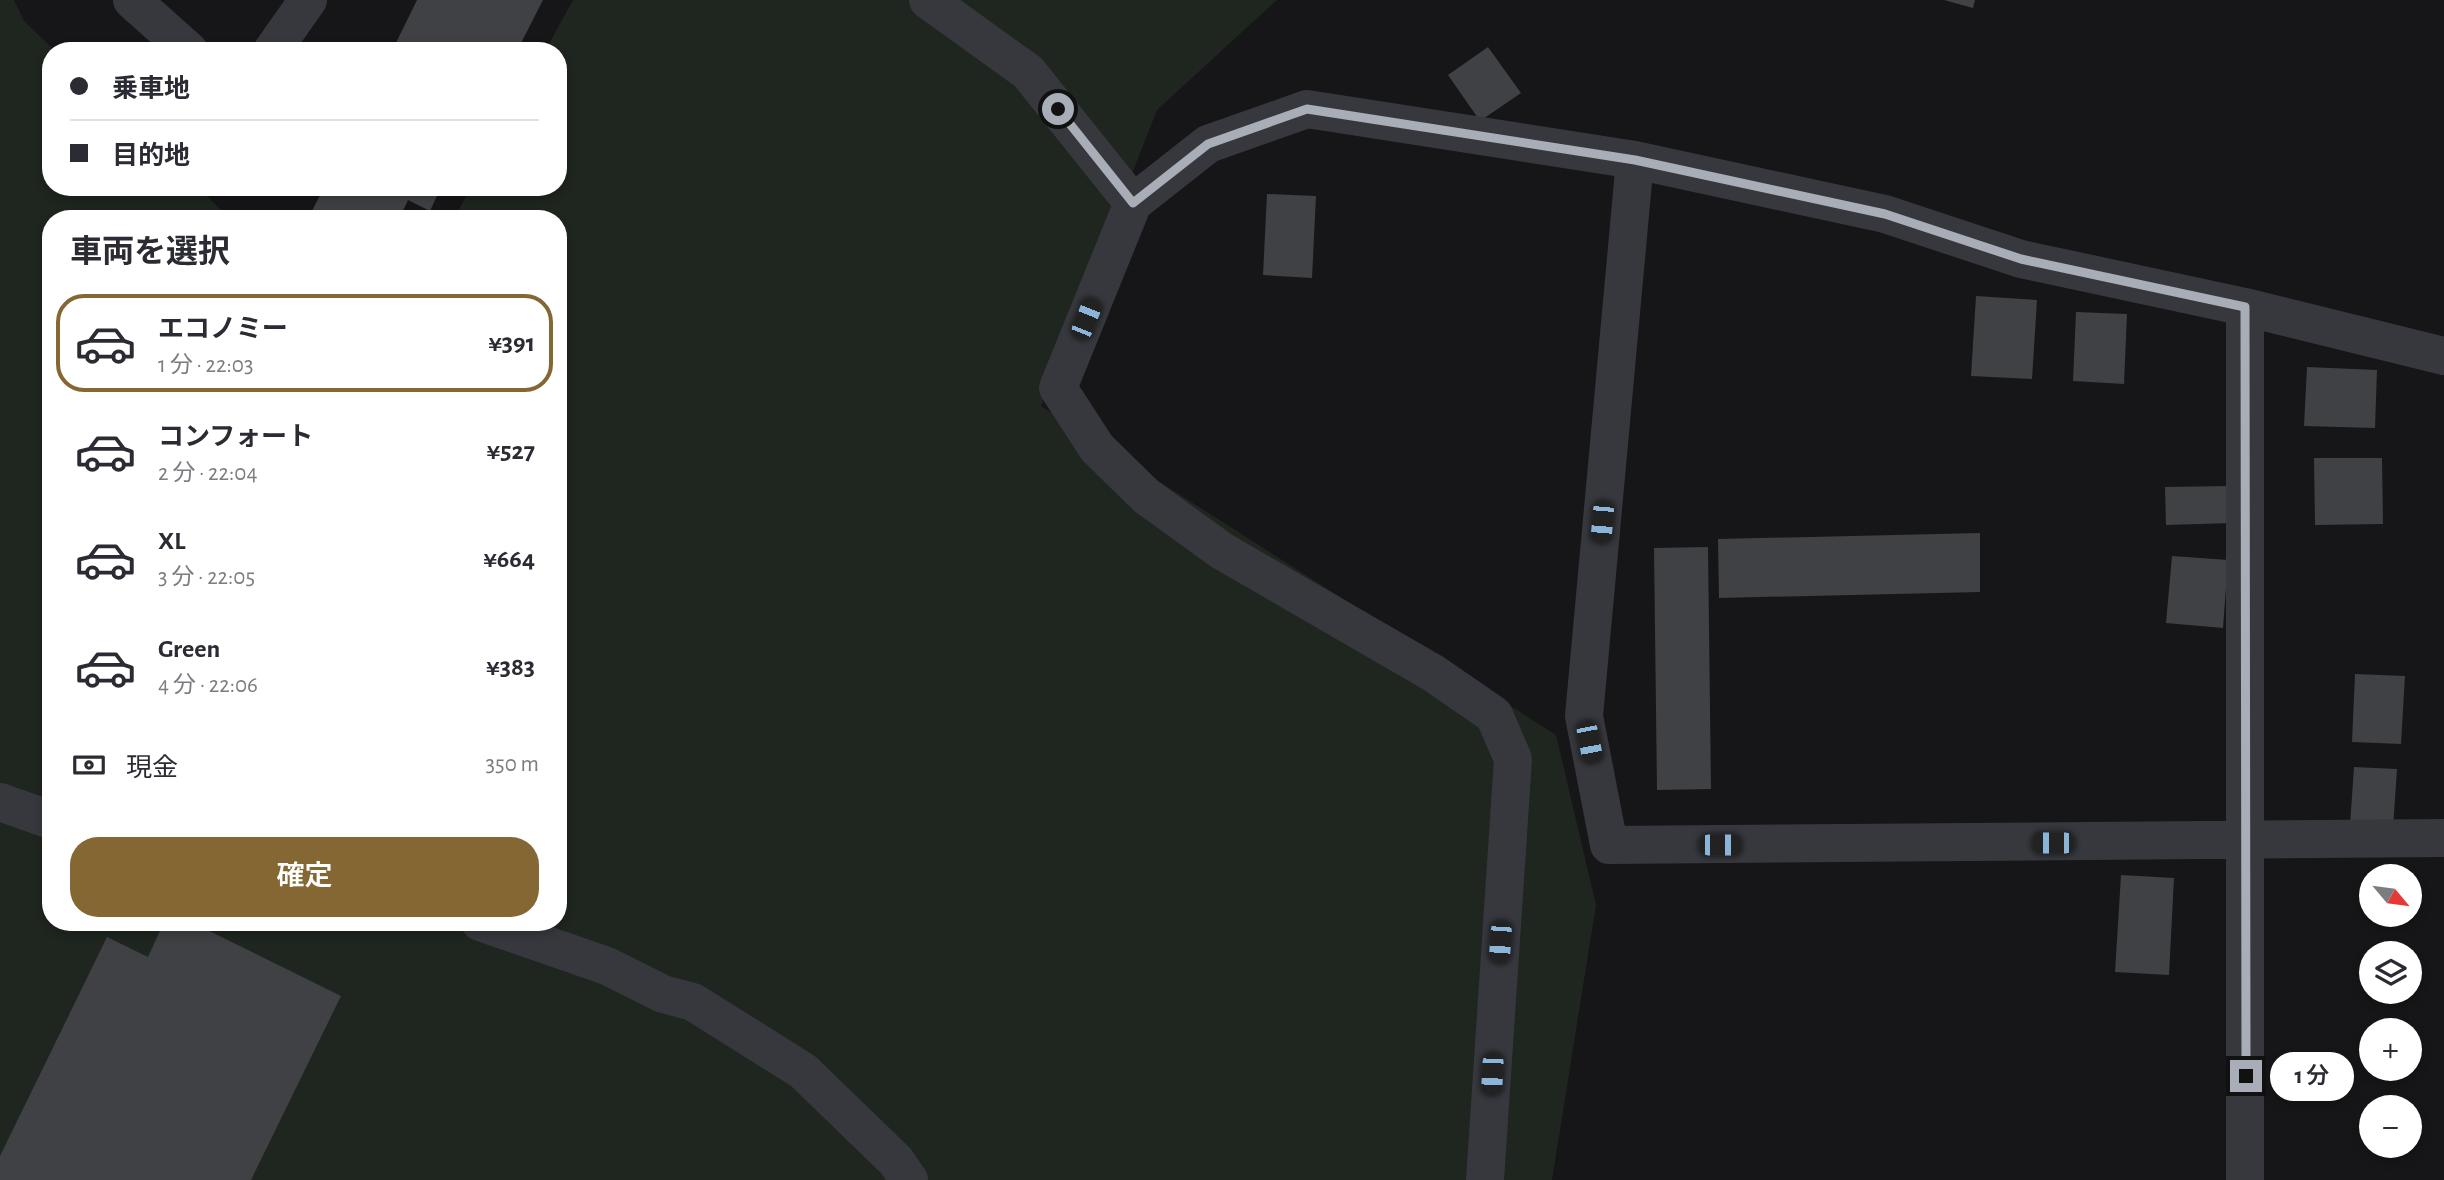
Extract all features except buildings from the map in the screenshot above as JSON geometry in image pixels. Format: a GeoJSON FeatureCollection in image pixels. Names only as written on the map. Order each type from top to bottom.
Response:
{"type":"FeatureCollection","features":[{"type":"Feature","properties":{"kind":"street"},"geometry":{"type":"LineString","coordinates":[[132,0],[178,42]]}},
{"type":"Feature","properties":{"kind":"street"},"geometry":{"type":"LineString","coordinates":[[278,42],[308,0]]}},
{"type":"Feature","properties":{"kind":"street"},"geometry":{"type":"LineString","coordinates":[[928,0],[1028,72],[1133,203]]}},
{"type":"Feature","properties":{"kind":"street"},"geometry":{"type":"LineString","coordinates":[[1485,1180],[1513,759],[1494,715],[1433,673],[1222,551],[1146,496],[1097,448],[1058,388],[1133,203],[1208,144],[1307,109],[1635,160],[1885,214],[2021,259],[2245,307],[2444,356]]}},
{"type":"Feature","properties":{"kind":"street"},"geometry":{"type":"LineString","coordinates":[[1635,160],[1584,716],[1609,845],[2247,842],[2444,838]]}},
{"type":"Feature","properties":{"kind":"street"},"geometry":{"type":"LineString","coordinates":[[2245,307],[2245,1180]]}},
{"type":"Feature","properties":{"kind":"street"},"geometry":{"type":"LineString","coordinates":[[0,802],[42,817]]}},
{"type":"Feature","properties":{"kind":"street"},"geometry":{"type":"LineString","coordinates":[[506,931],[607,966],[663,994],[693,1002],[803,1071],[896,1161],[909,1180]]}},
{"type":"Feature","properties":{"kind":"shaded area"},"geometry":{"type":"Polygon","coordinates":[[[0,0],[14,0],[24,21],[46,42],[42,42],[42,196],[207,196],[221,210],[42,210],[42,931],[567,931],[567,210],[459,210],[466,196],[567,196],[567,42],[550,42],[573,0],[1277,0],[1157,110],[1041,406],[1556,735],[1596,905],[1552,1180],[0,1180],[0,0]]]}},
{"type":"Feature","properties":{"kind":"route"},"geometry":{"type":"LineString","coordinates":[[1058,109],[1133,203],[1208,144],[1307,109],[1635,160],[1885,214],[2021,259],[2245,307],[2246,1076]]}}]}
